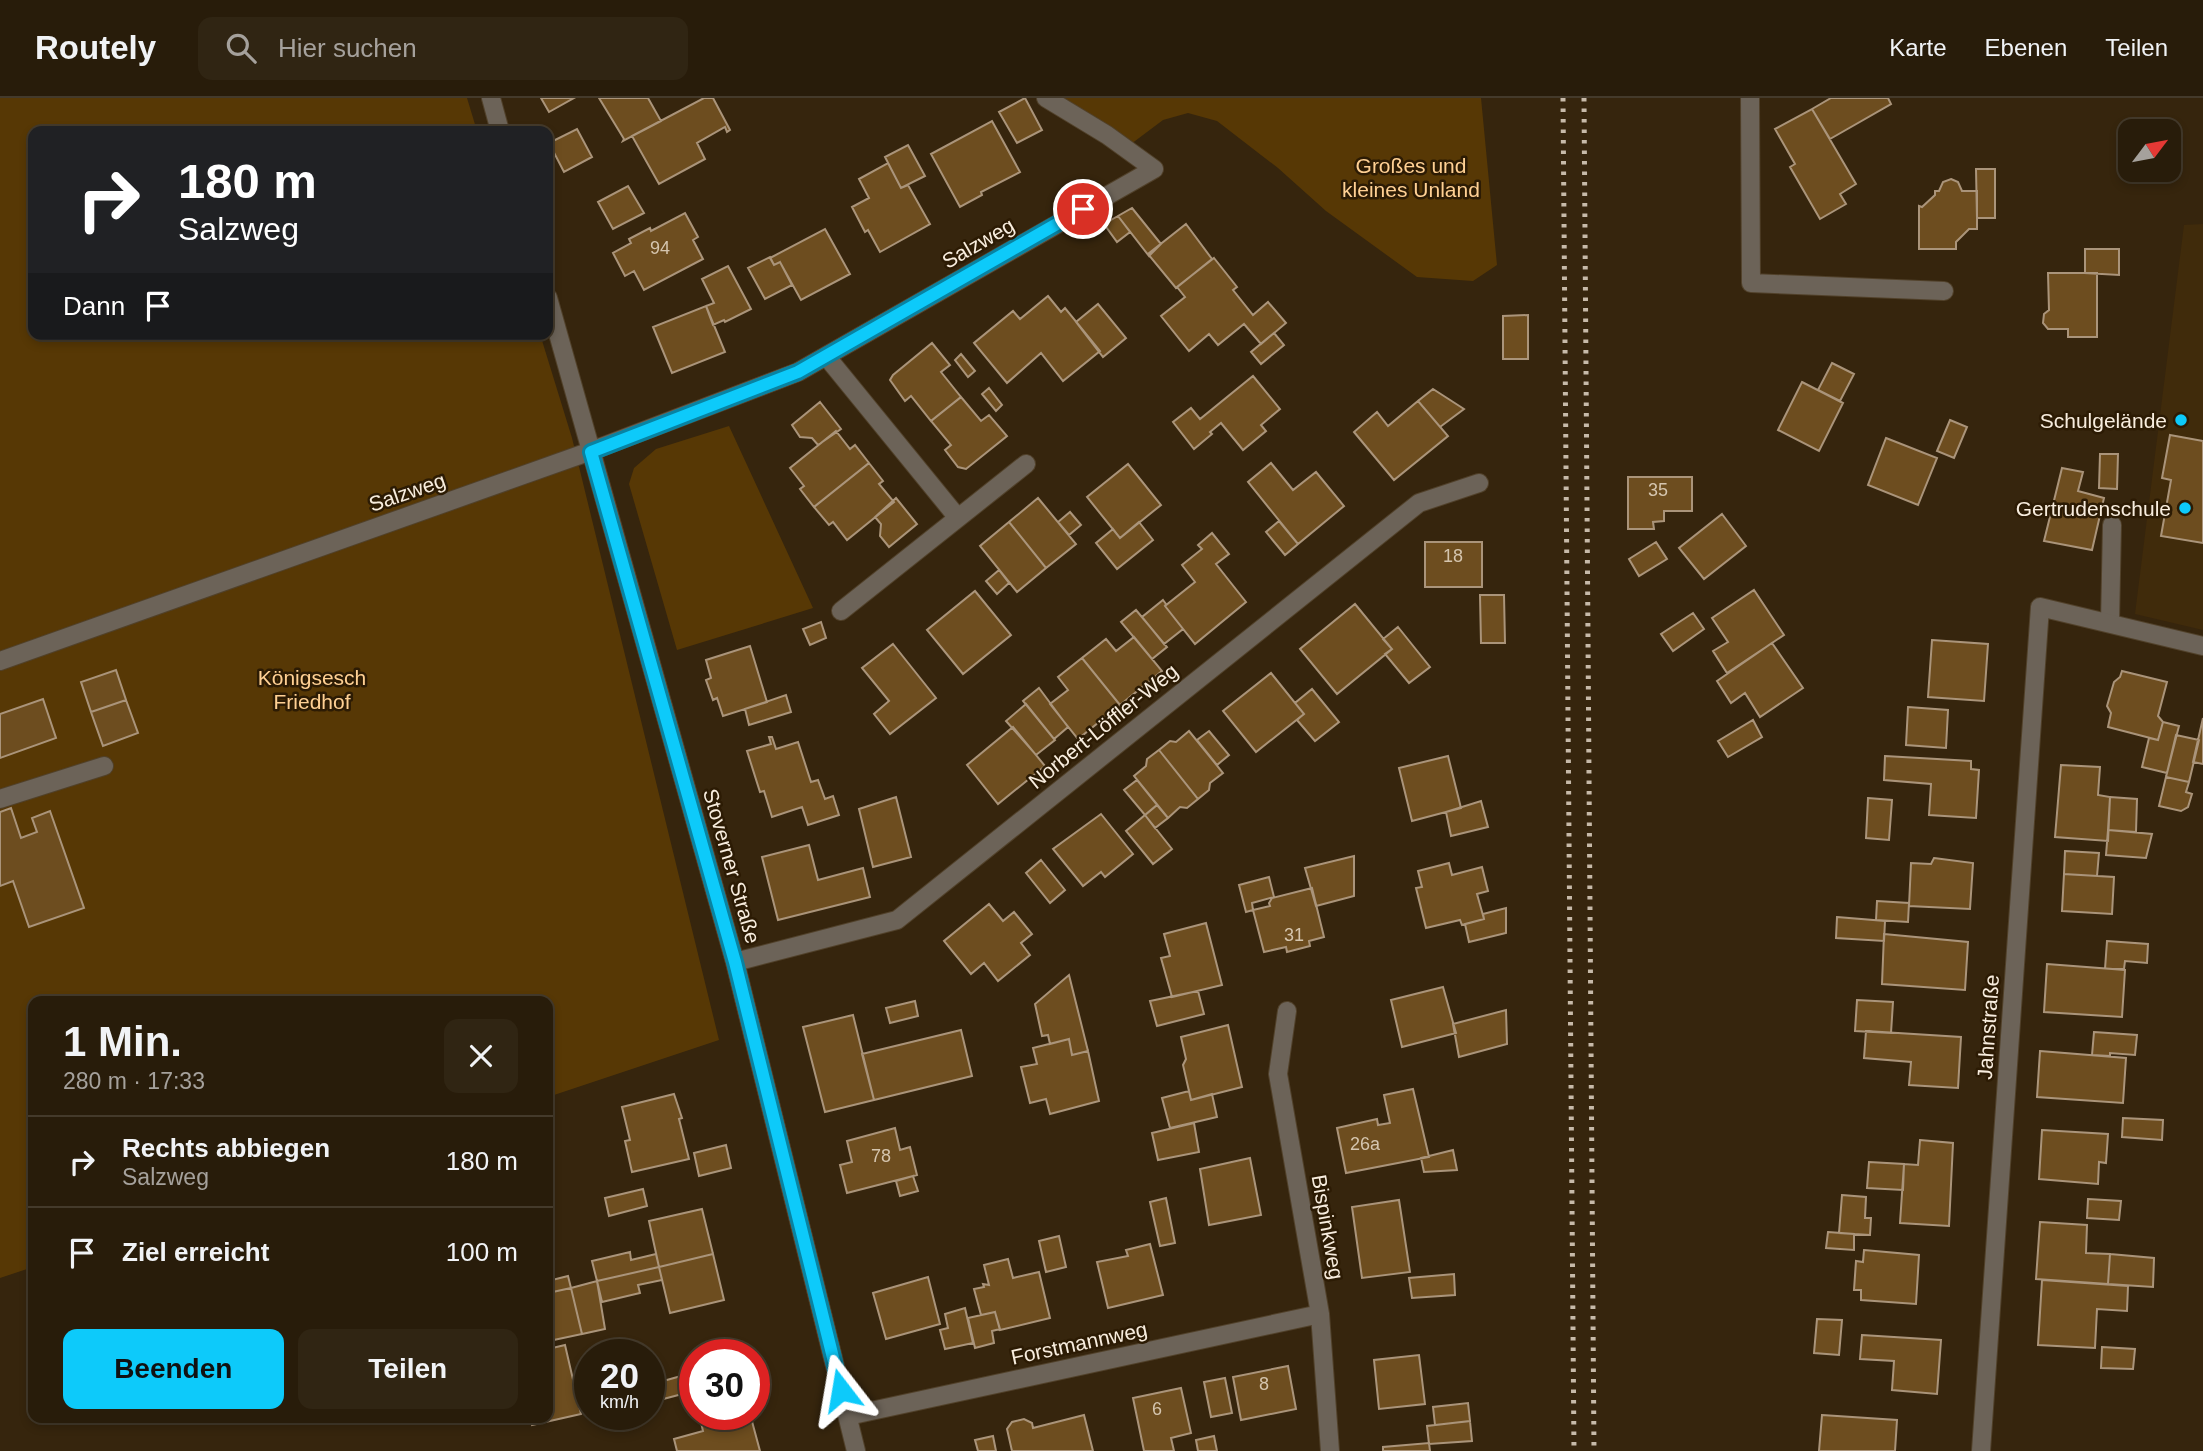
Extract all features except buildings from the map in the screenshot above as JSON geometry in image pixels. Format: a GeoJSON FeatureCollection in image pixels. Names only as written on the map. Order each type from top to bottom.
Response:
{"type":"FeatureCollection","features":[{"type":"Feature","properties":{"kind":"street"},"geometry":{"type":"LineString","coordinates":[[491,98],[499,126]]}},
{"type":"Feature","properties":{"kind":"street","name":"Salzweg"},"geometry":{"type":"LineString","coordinates":[[0,660],[591,452],[798,372],[1154,169],[1107,135],[1046,98]]}},
{"type":"Feature","properties":{"kind":"street"},"geometry":{"type":"LineString","coordinates":[[1750,98],[1751,283],[1944,291]]}},
{"type":"Feature","properties":{"kind":"street","name":"Stoverner Straße"},"geometry":{"type":"LineString","coordinates":[[553,316],[735,962],[856,1451]]}},
{"type":"Feature","properties":{"kind":"street"},"geometry":{"type":"LineString","coordinates":[[825,356],[958,518]]}},
{"type":"Feature","properties":{"kind":"street"},"geometry":{"type":"LineString","coordinates":[[841,611],[1026,464]]}},
{"type":"Feature","properties":{"kind":"street","name":"Norbert-Löffler-Weg"},"geometry":{"type":"LineString","coordinates":[[735,962],[897,920],[1419,503],[1479,483]]}},
{"type":"Feature","properties":{"kind":"street"},"geometry":{"type":"LineString","coordinates":[[2112,525],[2110,623],[2203,646]]}},
{"type":"Feature","properties":{"kind":"street","name":"Jahnstraße"},"geometry":{"type":"LineString","coordinates":[[1981,1451],[2040,607],[2110,623]]}},
{"type":"Feature","properties":{"kind":"street"},"geometry":{"type":"LineString","coordinates":[[0,799],[104,766]]}},
{"type":"Feature","properties":{"kind":"street","name":"Bispinkweg"},"geometry":{"type":"LineString","coordinates":[[1287,1011],[1278,1074],[1320,1314],[1331,1451]]}},
{"type":"Feature","properties":{"kind":"street","name":"Forstmannweg"},"geometry":{"type":"LineString","coordinates":[[848,1416],[1320,1314]]}},
{"type":"Feature","properties":{"kind":"shaded area","name":"Schulgelände"},"geometry":{"type":"Polygon","coordinates":[[[2203,224],[2203,630],[2135,614],[2184,225],[2203,224]]]}},
{"type":"Feature","properties":{"kind":"green space","name":"Königsesch Friedhof"},"geometry":{"type":"Polygon","coordinates":[[[0,98],[467,98],[475,126],[28,126],[28,340],[542,340],[572,438],[719,1040],[553,1095],[553,996],[28,996],[28,1269],[0,1278],[0,98]]]}},
{"type":"Feature","properties":{"kind":"green space","name":"Großes und kleines Unland"},"geometry":{"type":"Polygon","coordinates":[[[1062,98],[1481,98],[1497,265],[1473,281],[1417,277],[1326,211],[1278,168],[1217,121],[1188,113],[1163,120],[1127,147],[1062,98]]]}},
{"type":"Feature","properties":{"kind":"green space"},"geometry":{"type":"Polygon","coordinates":[[[729,426],[813,608],[677,650],[629,484],[634,468],[656,449],[729,426]]]}},
{"type":"Feature","properties":{"kind":"railway"},"geometry":{"type":"LineString","coordinates":[[1563,98],[1574,1451]]}},
{"type":"Feature","properties":{"kind":"railway"},"geometry":{"type":"LineString","coordinates":[[1584,98],[1594,1451]]}},
{"type":"Feature","properties":{"kind":"place","name":"Schulgelände"},"geometry":{"type":"Point","coordinates":[2181,420]}},
{"type":"Feature","properties":{"kind":"place","name":"Gertrudenschule"},"geometry":{"type":"Point","coordinates":[2185,508]}},
{"type":"Feature","properties":{"kind":"route"},"geometry":{"type":"LineString","coordinates":[[841,1390],[735,962],[591,452],[798,372],[1083,209]]}}]}
